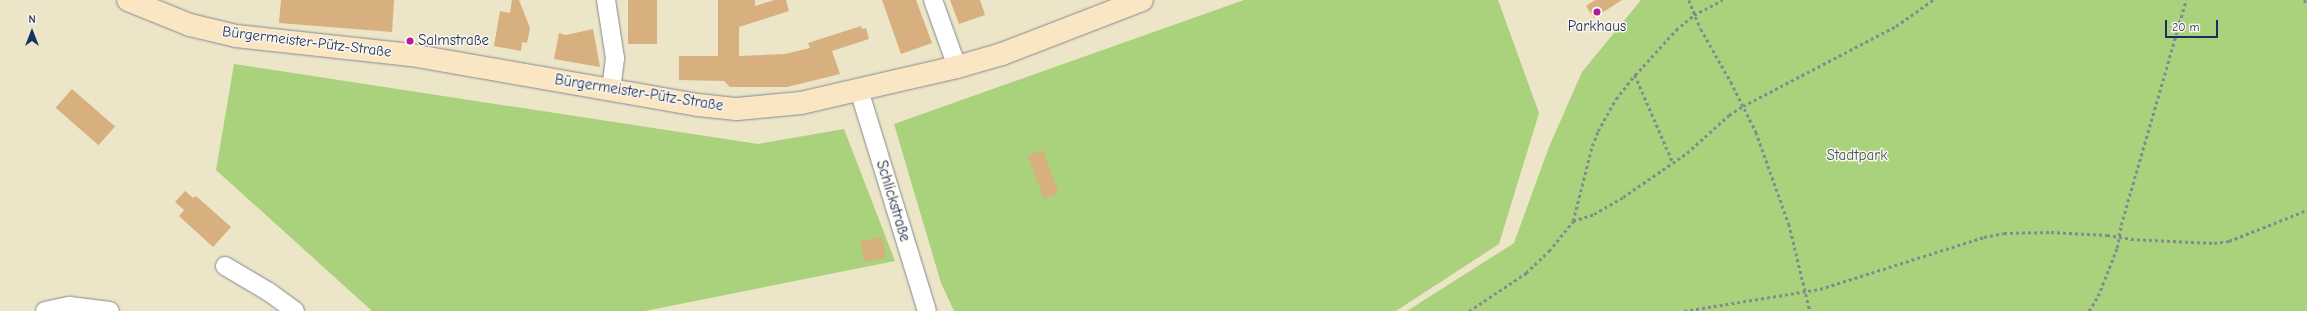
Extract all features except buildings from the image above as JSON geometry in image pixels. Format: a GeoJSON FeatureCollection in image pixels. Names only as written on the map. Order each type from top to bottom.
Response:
{"type":"FeatureCollection","features":[{"type":"Feature","properties":{"kind":"main road","name":"Bürgermeister-Pütz-Straße"},"geometry":{"type":"LineString","coordinates":[[128,0],[190,25],[236,36],[411,55],[698,105],[737,109],[789,104],[859,90],[957,67],[1002,54],[1142,0]]}},
{"type":"Feature","properties":{"kind":"street"},"geometry":{"type":"LineString","coordinates":[[606,0],[615,58],[611,89]]}},
{"type":"Feature","properties":{"kind":"street"},"geometry":{"type":"LineString","coordinates":[[933,0],[957,67]]}},
{"type":"Feature","properties":{"kind":"street","name":"Schlickstraße"},"geometry":{"type":"LineString","coordinates":[[859,90],[927,311]]}},
{"type":"Feature","properties":{"kind":"street"},"geometry":{"type":"LineString","coordinates":[[225,266],[269,292],[295,311]]}},
{"type":"Feature","properties":{"kind":"street"},"geometry":{"type":"LineString","coordinates":[[45,311],[69,306],[110,311]]}},
{"type":"Feature","properties":{"kind":"path"},"geometry":{"type":"LineString","coordinates":[[1689,0],[1694,15],[1744,106],[1756,132],[1789,224],[1810,311]]}},
{"type":"Feature","properties":{"kind":"path"},"geometry":{"type":"LineString","coordinates":[[1469,311],[1526,273],[1549,251],[1573,221],[1587,161],[1598,131],[1616,99],[1635,74],[1676,30],[1694,15],[1722,0]]}},
{"type":"Feature","properties":{"kind":"path"},"geometry":{"type":"LineString","coordinates":[[1573,221],[1605,209],[1673,163],[1729,115],[1896,26],[1933,0]]}},
{"type":"Feature","properties":{"kind":"path"},"geometry":{"type":"LineString","coordinates":[[2089,311],[2103,284],[2117,248],[2186,0]]}},
{"type":"Feature","properties":{"kind":"path"},"geometry":{"type":"LineString","coordinates":[[2304,0],[2307,3]]}},
{"type":"Feature","properties":{"kind":"path"},"geometry":{"type":"LineString","coordinates":[[1635,74],[1673,163]]}},
{"type":"Feature","properties":{"kind":"path"},"geometry":{"type":"LineString","coordinates":[[1684,311],[1806,292],[1984,237],[2004,233],[2051,232],[2201,243],[2230,241],[2307,210]]}},
{"type":"Feature","properties":{"kind":"green space"},"geometry":{"type":"Polygon","coordinates":[[[1244,0],[1498,0],[1539,113],[1499,244],[1396,311],[954,311],[941,283],[894,124],[1244,0]]]}},
{"type":"Feature","properties":{"kind":"green space","name":"Stadtpark"},"geometry":{"type":"Polygon","coordinates":[[[1641,0],[2307,0],[2307,311],[1407,311],[1514,243],[1549,147],[1582,72],[1641,0]]]}},
{"type":"Feature","properties":{"kind":"green space"},"geometry":{"type":"Polygon","coordinates":[[[234,64],[758,144],[844,129],[895,261],[645,311],[372,311],[216,170],[234,64]]]}},
{"type":"Feature","properties":{"kind":"place","name":"Parkhaus"},"geometry":{"type":"Point","coordinates":[1597,12]}},
{"type":"Feature","properties":{"kind":"place","name":"Salmstraße"},"geometry":{"type":"Point","coordinates":[410,41]}}]}
